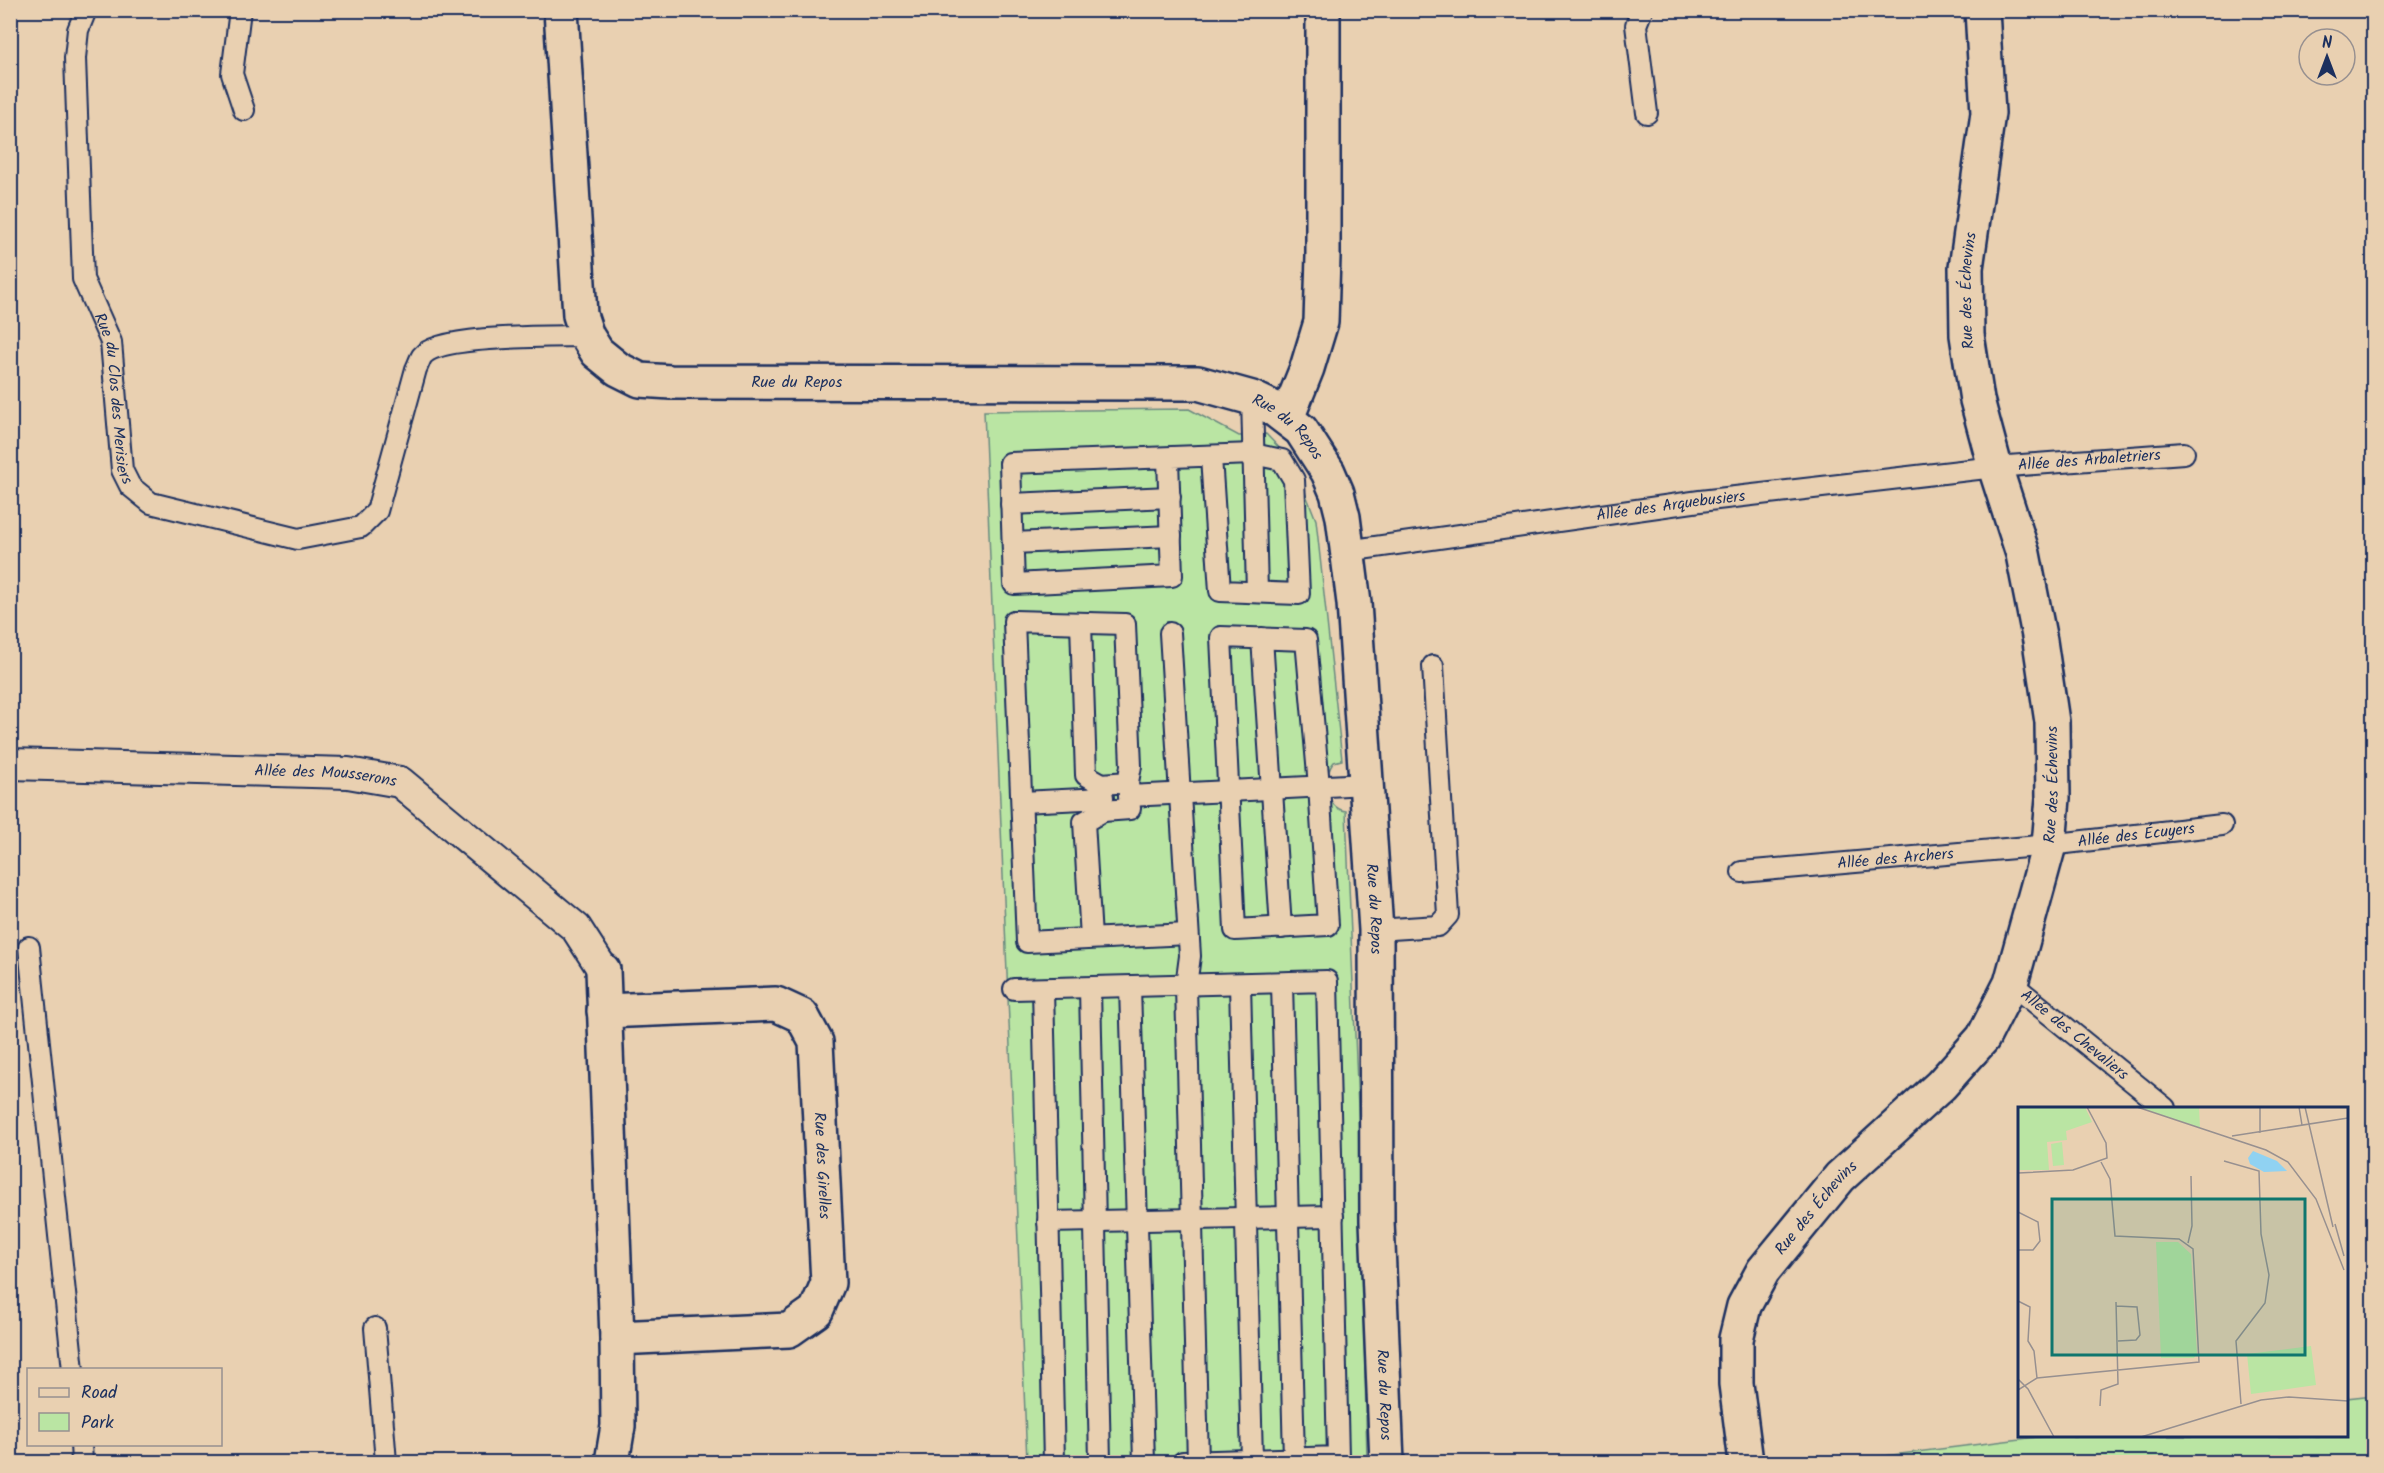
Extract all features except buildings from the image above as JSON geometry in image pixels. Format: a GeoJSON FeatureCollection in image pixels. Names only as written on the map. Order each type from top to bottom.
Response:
{"type":"FeatureCollection","features":[{"type":"Feature","properties":{"kind":"street","name":"Rue du Repos"},"geometry":{"type":"LineString","coordinates":[[561,10],[580,315],[586,336],[597,352],[618,369],[640,380],[671,382],[1198,383],[1252,398],[1287,418],[1301,430],[1328,472],[1337,493],[1355,615],[1376,930],[1377,1221],[1387,1462]]}},
{"type":"Feature","properties":{"kind":"street"},"geometry":{"type":"LineString","coordinates":[[1287,418],[1307,368],[1321,322],[1323,10]]}},
{"type":"Feature","properties":{"kind":"street","name":"Rue des Échevins"},"geometry":{"type":"LineString","coordinates":[[1746,1462],[1736,1384],[1736,1340],[1744,1306],[1763,1271],[1840,1177],[1941,1085],[1983,1038],[2012,983],[2049,845],[2053,798],[2052,722],[2040,641],[2023,554],[1995,467],[1977,400],[1967,334],[1966,268],[1988,114],[1982,10]]}},
{"type":"Feature","properties":{"kind":"street","name":"Allée des Mousserons"},"geometry":{"type":"LineString","coordinates":[[10,764],[348,772],[400,782],[576,928],[603,970]]}},
{"type":"Feature","properties":{"kind":"street"},"geometry":{"type":"LineString","coordinates":[[603,970],[617,1338],[618,1426],[612,1462]]}},
{"type":"Feature","properties":{"kind":"street","name":"Rue des Girelles"},"geometry":{"type":"LineString","coordinates":[[604,1011],[776,1004],[802,1017],[816,1042],[828,1283],[816,1311],[789,1330],[617,1338]]}},
{"type":"Feature","properties":{"kind":"lane","name":"Rue du Clos des Merisiers"},"geometry":{"type":"LineString","coordinates":[[86,10],[78,30],[75,58],[83,279],[111,342],[117,438],[122,470],[130,486],[151,503],[298,539],[361,527],[377,511],[416,369],[423,355],[444,345],[490,339],[586,336]]}},
{"type":"Feature","properties":{"kind":"lane"},"geometry":{"type":"LineString","coordinates":[[240,10],[232,74],[244,110]]}},
{"type":"Feature","properties":{"kind":"lane"},"geometry":{"type":"LineString","coordinates":[[1642,10],[1636,26],[1647,114]]}},
{"type":"Feature","properties":{"kind":"lane"},"geometry":{"type":"LineString","coordinates":[[1252,398],[1257,592]]}},
{"type":"Feature","properties":{"kind":"lane","name":"Allée des Arbaletriers"},"geometry":{"type":"LineString","coordinates":[[1995,467],[2184,453]]}},
{"type":"Feature","properties":{"kind":"lane"},"geometry":{"type":"LineString","coordinates":[[1168,459],[1172,576],[1014,584],[1010,463],[1168,459],[1253,454],[1282,460],[1293,480],[1299,594],[1220,591],[1211,457]]}},
{"type":"Feature","properties":{"kind":"lane","name":"Allée des Arquebusiers"},"geometry":{"type":"LineString","coordinates":[[1347,552],[1700,501],[1995,467]]}},
{"type":"Feature","properties":{"kind":"lane"},"geometry":{"type":"LineString","coordinates":[[1011,504],[1170,497]]}},
{"type":"Feature","properties":{"kind":"lane"},"geometry":{"type":"LineString","coordinates":[[1012,543],[1171,536]]}},
{"type":"Feature","properties":{"kind":"lane"},"geometry":{"type":"LineString","coordinates":[[1080,623],[1086,775],[1103,797],[1130,809],[1128,789],[1131,766],[1125,624],[1014,621],[1027,942],[1188,934]]}},
{"type":"Feature","properties":{"kind":"lane"},"geometry":{"type":"LineString","coordinates":[[1170,633],[1190,956],[1186,986],[1198,1462]]}},
{"type":"Feature","properties":{"kind":"lane"},"geometry":{"type":"LineString","coordinates":[[1221,637],[1262,638],[1306,640],[1328,925],[1235,930],[1221,637]]}},
{"type":"Feature","properties":{"kind":"lane"},"geometry":{"type":"LineString","coordinates":[[1262,638],[1281,928]]}},
{"type":"Feature","properties":{"kind":"lane"},"geometry":{"type":"LineString","coordinates":[[1376,930],[1438,926],[1448,915],[1433,666]]}},
{"type":"Feature","properties":{"kind":"lane"},"geometry":{"type":"LineString","coordinates":[[1022,802],[1103,797],[1128,789],[1179,794],[1367,784]]}},
{"type":"Feature","properties":{"kind":"lane"},"geometry":{"type":"LineString","coordinates":[[1091,938],[1084,822],[1103,797]]}},
{"type":"Feature","properties":{"kind":"lane","name":"Allée des Écuyers"},"geometry":{"type":"LineString","coordinates":[[2049,845],[2222,825]]}},
{"type":"Feature","properties":{"kind":"lane","name":"Allée des Archers"},"geometry":{"type":"LineString","coordinates":[[1742,872],[2049,845]]}},
{"type":"Feature","properties":{"kind":"lane"},"geometry":{"type":"LineString","coordinates":[[29,946],[73,1368]]}},
{"type":"Feature","properties":{"kind":"lane"},"geometry":{"type":"LineString","coordinates":[[1014,989],[1327,981],[1338,1457],[1183,1462]]}},
{"type":"Feature","properties":{"kind":"lane"},"geometry":{"type":"LineString","coordinates":[[1282,982],[1293,1459]]}},
{"type":"Feature","properties":{"kind":"lane","name":"Allée des Chevaliers"},"geometry":{"type":"LineString","coordinates":[[2012,983],[2164,1107]]}},
{"type":"Feature","properties":{"kind":"lane"},"geometry":{"type":"LineString","coordinates":[[1240,984],[1252,1460]]}},
{"type":"Feature","properties":{"kind":"lane"},"geometry":{"type":"LineString","coordinates":[[1130,987],[1144,1462]]}},
{"type":"Feature","properties":{"kind":"lane"},"geometry":{"type":"LineString","coordinates":[[1090,988],[1100,1462]]}},
{"type":"Feature","properties":{"kind":"lane"},"geometry":{"type":"LineString","coordinates":[[1043,989],[1054,1462]]}},
{"type":"Feature","properties":{"kind":"lane"},"geometry":{"type":"LineString","coordinates":[[1048,1222],[1333,1216]]}},
{"type":"Feature","properties":{"kind":"lane"},"geometry":{"type":"LineString","coordinates":[[375,1328],[386,1462]]}},
{"type":"Feature","properties":{"kind":"lane"},"geometry":{"type":"LineString","coordinates":[[81,1446],[82,1462]]}},
{"type":"Feature","properties":{"kind":"green space"},"geometry":{"type":"Polygon","coordinates":[[[1189,409],[1239,436],[1266,434],[1296,469],[1316,520],[1342,760],[1334,762],[1330,768],[1327,783],[1330,798],[1334,804],[1346,811],[1361,1183],[1367,1462],[1027,1462],[984,411],[1189,409]]]}},
{"type":"Feature","properties":{"kind":"green space"},"geometry":{"type":"Polygon","coordinates":[[[2373,1395],[2373,1462],[1836,1462],[2038,1437],[2348,1437],[2348,1398],[2373,1395]]]}}]}
